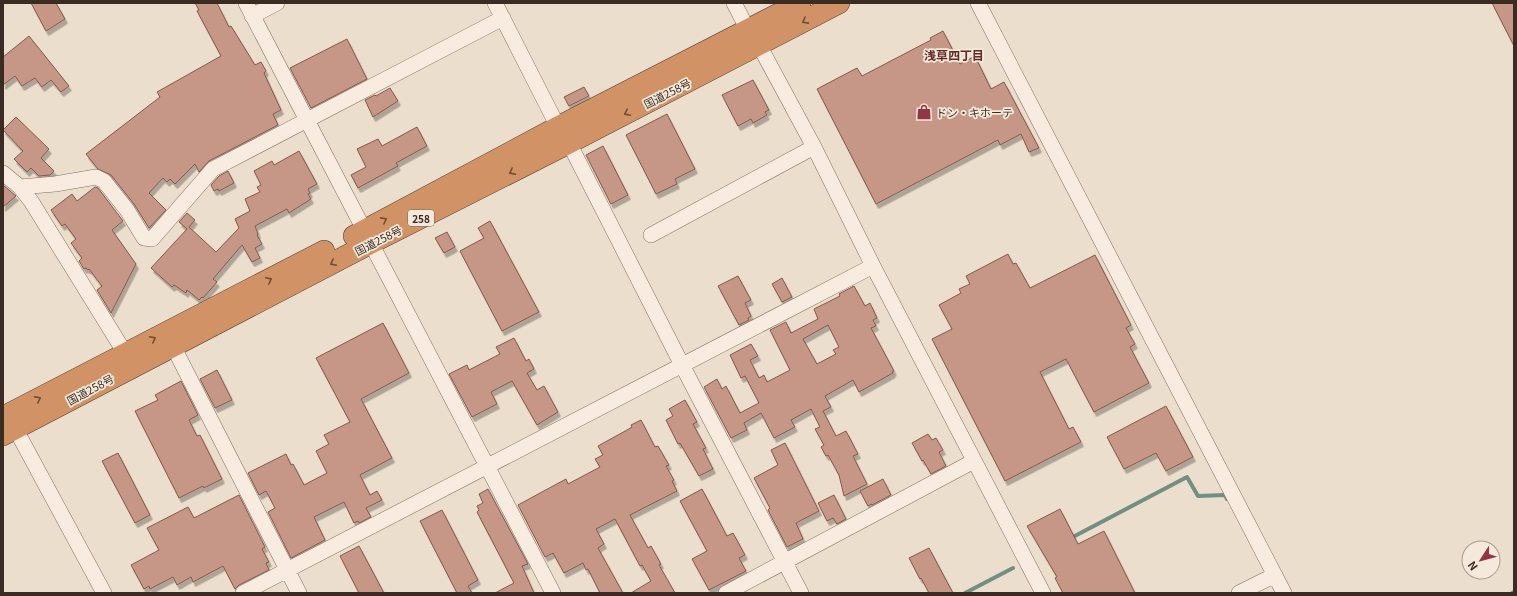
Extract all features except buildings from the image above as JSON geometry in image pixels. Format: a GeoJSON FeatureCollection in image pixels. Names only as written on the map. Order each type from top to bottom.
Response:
{"type":"FeatureCollection","features":[{"type":"Feature","properties":{"kind":"highway","name":"国道258号"},"geometry":{"type":"LineString","coordinates":[[753,38],[800,3]]}},
{"type":"Feature","properties":{"kind":"highway","name":"国道258号"},"geometry":{"type":"LineString","coordinates":[[7,427],[125,353],[367,237],[753,38],[840,3]]}},
{"type":"Feature","properties":{"kind":"highway","name":"国道258号"},"geometry":{"type":"LineString","coordinates":[[7,427],[174,346],[367,237]]}},
{"type":"Feature","properties":{"kind":"street"},"geometry":{"type":"LineString","coordinates":[[277,3],[249,9],[553,593]]}},
{"type":"Feature","properties":{"kind":"street"},"geometry":{"type":"LineString","coordinates":[[495,3],[801,593]]}},
{"type":"Feature","properties":{"kind":"street"},"geometry":{"type":"LineString","coordinates":[[734,3],[814,148],[873,266],[1043,593]]}},
{"type":"Feature","properties":{"kind":"street"},"geometry":{"type":"LineString","coordinates":[[978,3],[1270,577],[1284,593]]}},
{"type":"Feature","properties":{"kind":"street"},"geometry":{"type":"LineString","coordinates":[[20,187],[55,184],[96,177],[104,181],[127,210],[144,238],[152,239],[213,169],[503,18]]}},
{"type":"Feature","properties":{"kind":"street"},"geometry":{"type":"LineString","coordinates":[[651,235],[814,148]]}},
{"type":"Feature","properties":{"kind":"street"},"geometry":{"type":"LineString","coordinates":[[3,173],[20,187],[31,201],[125,353]]}},
{"type":"Feature","properties":{"kind":"street"},"geometry":{"type":"LineString","coordinates":[[243,593],[288,571],[873,266]]}},
{"type":"Feature","properties":{"kind":"street"},"geometry":{"type":"LineString","coordinates":[[174,346],[299,593]]}},
{"type":"Feature","properties":{"kind":"street"},"geometry":{"type":"LineString","coordinates":[[7,427],[104,593]]}},
{"type":"Feature","properties":{"kind":"street"},"geometry":{"type":"LineString","coordinates":[[726,593],[974,461]]}},
{"type":"Feature","properties":{"kind":"street"},"geometry":{"type":"LineString","coordinates":[[1239,593],[1270,577]]}},
{"type":"Feature","properties":{"kind":"waterway"},"geometry":{"type":"LineString","coordinates":[[1071,538],[1187,477],[1198,496],[1225,495],[1227,499]]}},
{"type":"Feature","properties":{"kind":"waterway"},"geometry":{"type":"LineString","coordinates":[[965,593],[1013,568]]}},
{"type":"Feature","properties":{"kind":"place","name":"ドン・キホーテ"},"geometry":{"type":"Point","coordinates":[924,112]}},
{"type":"Feature","properties":{"kind":"district","name":"浅草四丁目"},"geometry":{"type":"Point","coordinates":[954,54]}}]}
